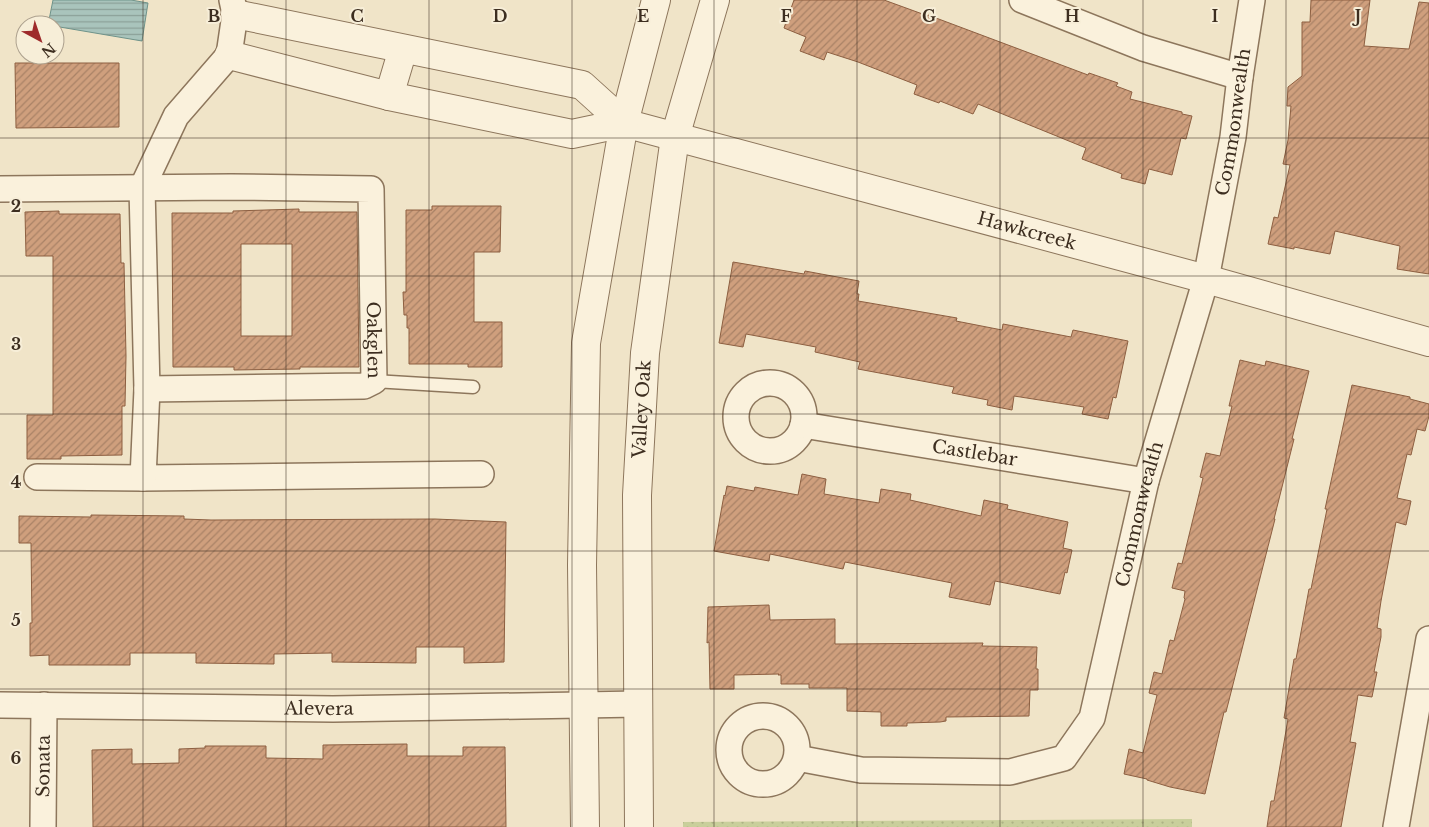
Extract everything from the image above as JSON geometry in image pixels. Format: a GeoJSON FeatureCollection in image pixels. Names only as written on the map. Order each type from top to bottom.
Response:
{"type":"FeatureCollection","features":[{"type":"Feature","properties":{"kind":"street"},"geometry":{"type":"LineString","coordinates":[[585,827],[582,565],[586,343],[624,123],[656,0]]}},
{"type":"Feature","properties":{"kind":"street","name":"Valley Oak"},"geometry":{"type":"LineString","coordinates":[[639,827],[637,495],[645,353],[675,137],[715,0]]}},
{"type":"Feature","properties":{"kind":"street"},"geometry":{"type":"LineString","coordinates":[[1022,0],[1143,48],[1240,77]]}},
{"type":"Feature","properties":{"kind":"street","name":"Commonwealth"},"geometry":{"type":"LineString","coordinates":[[797,758],[861,770],[1010,772],[1064,758],[1092,718],[1146,481],[1206,280],[1233,136],[1252,0]]}},
{"type":"Feature","properties":{"kind":"street"},"geometry":{"type":"LineString","coordinates":[[143,478],[147,389],[142,188],[176,116],[229,55],[234,7],[402,49],[582,85],[624,123]]}},
{"type":"Feature","properties":{"kind":"street"},"geometry":{"type":"LineString","coordinates":[[389,96],[402,49]]}},
{"type":"Feature","properties":{"kind":"street"},"geometry":{"type":"LineString","coordinates":[[229,55],[389,96],[572,134],[624,123]]}},
{"type":"Feature","properties":{"kind":"street","name":"Hawkcreek"},"geometry":{"type":"LineString","coordinates":[[624,123],[1429,342]]}},
{"type":"Feature","properties":{"kind":"street","name":"Oakglen"},"geometry":{"type":"LineString","coordinates":[[0,189],[231,187],[370,189],[374,381],[364,386],[147,389]]}},
{"type":"Feature","properties":{"kind":"street","name":"Castlebar"},"geometry":{"type":"LineString","coordinates":[[802,425],[1146,481]]}},
{"type":"Feature","properties":{"kind":"street"},"geometry":{"type":"LineString","coordinates":[[37,477],[143,478],[481,474]]}},
{"type":"Feature","properties":{"kind":"street"},"geometry":{"type":"LineString","coordinates":[[1396,827],[1429,639]]}},
{"type":"Feature","properties":{"kind":"street","name":"Alevera"},"geometry":{"type":"LineString","coordinates":[[0,705],[333,709],[638,704]]}},
{"type":"Feature","properties":{"kind":"street","name":"Sonata"},"geometry":{"type":"LineString","coordinates":[[43,827],[44,705]]}},
{"type":"Feature","properties":{"kind":"lane"},"geometry":{"type":"LineString","coordinates":[[374,381],[473,387]]}},
{"type":"Feature","properties":{"kind":"green space"},"geometry":{"type":"Polygon","coordinates":[[[1192,819],[1192,827],[683,827],[683,822],[1192,819]]]}},
{"type":"Feature","properties":{"kind":"water"},"geometry":{"type":"Polygon","coordinates":[[[53,0],[131,0],[148,3],[142,41],[65,28],[65,15],[50,15],[53,0]]]}},
{"type":"Feature","properties":{"kind":"building"},"geometry":{"type":"Polygon","coordinates":[[[794,0],[884,0],[1088,75],[1089,73],[1118,83],[1116,86],[1132,92],[1130,99],[1192,116],[1186,139],[1181,138],[1172,175],[1149,169],[1145,184],[1121,178],[1122,174],[1082,159],[1086,148],[978,104],[973,114],[940,101],[939,103],[914,94],[917,85],[858,62],[827,52],[824,60],[800,51],[806,37],[784,28],[794,0]]]}},
{"type":"Feature","properties":{"kind":"building"},"geometry":{"type":"Polygon","coordinates":[[[1311,0],[1370,0],[1364,46],[1409,49],[1419,2],[1429,3],[1429,274],[1397,269],[1400,246],[1335,231],[1330,254],[1268,244],[1274,217],[1278,218],[1290,165],[1283,164],[1288,140],[1291,106],[1287,106],[1288,87],[1302,76],[1302,22],[1310,22],[1311,0]]]}},
{"type":"Feature","properties":{"kind":"building"},"geometry":{"type":"Polygon","coordinates":[[[119,63],[119,127],[16,128],[15,65],[119,63]]]}},
{"type":"Feature","properties":{"kind":"building"},"geometry":{"type":"Polygon","coordinates":[[[432,206],[501,206],[500,252],[474,252],[474,322],[502,322],[502,367],[468,367],[468,364],[409,364],[409,328],[407,328],[407,315],[404,315],[403,292],[406,292],[406,210],[432,210],[432,206]]]}},
{"type":"Feature","properties":{"kind":"building"},"geometry":{"type":"Polygon","coordinates":[[[299,209],[299,212],[357,212],[359,367],[234,370],[234,367],[173,367],[172,213],[233,213],[233,211],[299,209]],[[241,244],[241,336],[292,336],[292,244],[241,244]]]}},
{"type":"Feature","properties":{"kind":"building"},"geometry":{"type":"Polygon","coordinates":[[[59,211],[59,214],[120,214],[121,263],[124,263],[126,356],[125,406],[122,406],[122,455],[61,456],[61,459],[27,459],[27,415],[53,415],[53,256],[26,256],[25,212],[59,211]]]}},
{"type":"Feature","properties":{"kind":"building"},"geometry":{"type":"Polygon","coordinates":[[[733,262],[804,274],[805,271],[859,281],[858,301],[957,318],[956,321],[1002,330],[1003,324],[1071,337],[1073,330],[1128,341],[1116,398],[1113,397],[1108,419],[1082,414],[1084,407],[1014,396],[1012,410],[987,405],[988,400],[952,393],[954,387],[858,369],[860,362],[815,352],[816,347],[746,334],[743,347],[719,343],[733,262]]]}},
{"type":"Feature","properties":{"kind":"building"},"geometry":{"type":"Polygon","coordinates":[[[1240,360],[1265,366],[1266,361],[1309,371],[1275,519],[1226,712],[1224,712],[1205,794],[1170,787],[1124,774],[1129,749],[1143,753],[1157,695],[1149,693],[1154,672],[1162,674],[1170,640],[1174,641],[1185,599],[1185,591],[1172,588],[1178,563],[1182,564],[1203,478],[1200,477],[1206,453],[1220,456],[1232,406],[1229,406],[1240,360]]]}},
{"type":"Feature","properties":{"kind":"building"},"geometry":{"type":"Polygon","coordinates":[[[1352,385],[1410,397],[1410,399],[1429,404],[1429,416],[1425,431],[1417,429],[1411,455],[1407,454],[1397,498],[1411,501],[1406,525],[1396,522],[1377,628],[1381,629],[1381,637],[1374,672],[1377,672],[1372,697],[1358,695],[1350,742],[1356,743],[1341,827],[1267,827],[1271,801],[1274,801],[1288,719],[1284,718],[1294,659],[1296,659],[1309,589],[1311,589],[1327,509],[1325,509],[1352,385]]]}},
{"type":"Feature","properties":{"kind":"building"},"geometry":{"type":"Polygon","coordinates":[[[802,474],[826,479],[824,494],[879,503],[881,489],[911,494],[910,500],[981,516],[984,500],[1008,505],[1007,509],[1068,522],[1063,548],[1072,550],[1060,594],[995,581],[990,605],[949,597],[952,583],[845,562],[843,569],[770,554],[769,561],[714,551],[727,486],[754,491],[755,487],[798,495],[802,474]]]}},
{"type":"Feature","properties":{"kind":"building"},"geometry":{"type":"Polygon","coordinates":[[[91,515],[184,516],[184,519],[211,520],[435,519],[506,522],[504,662],[464,663],[464,647],[416,647],[416,663],[332,662],[332,653],[274,654],[274,664],[196,663],[196,653],[130,653],[130,665],[49,665],[49,655],[30,656],[30,623],[32,623],[31,543],[19,543],[19,516],[91,517],[91,515]]]}},
{"type":"Feature","properties":{"kind":"building"},"geometry":{"type":"Polygon","coordinates":[[[769,605],[770,620],[835,619],[835,644],[983,643],[982,646],[1037,647],[1036,669],[1038,669],[1038,690],[1030,690],[1029,716],[946,717],[946,721],[940,722],[907,723],[907,726],[881,726],[881,712],[847,711],[847,688],[809,688],[809,684],[781,684],[781,675],[779,674],[734,675],[734,689],[710,689],[709,642],[707,643],[708,607],[769,605]]]}},
{"type":"Feature","properties":{"kind":"building"},"geometry":{"type":"Polygon","coordinates":[[[407,744],[407,756],[463,756],[463,747],[505,747],[506,827],[93,827],[92,750],[132,749],[132,764],[179,763],[179,749],[205,748],[205,746],[266,746],[266,758],[323,759],[323,745],[407,744]]]}}]}
